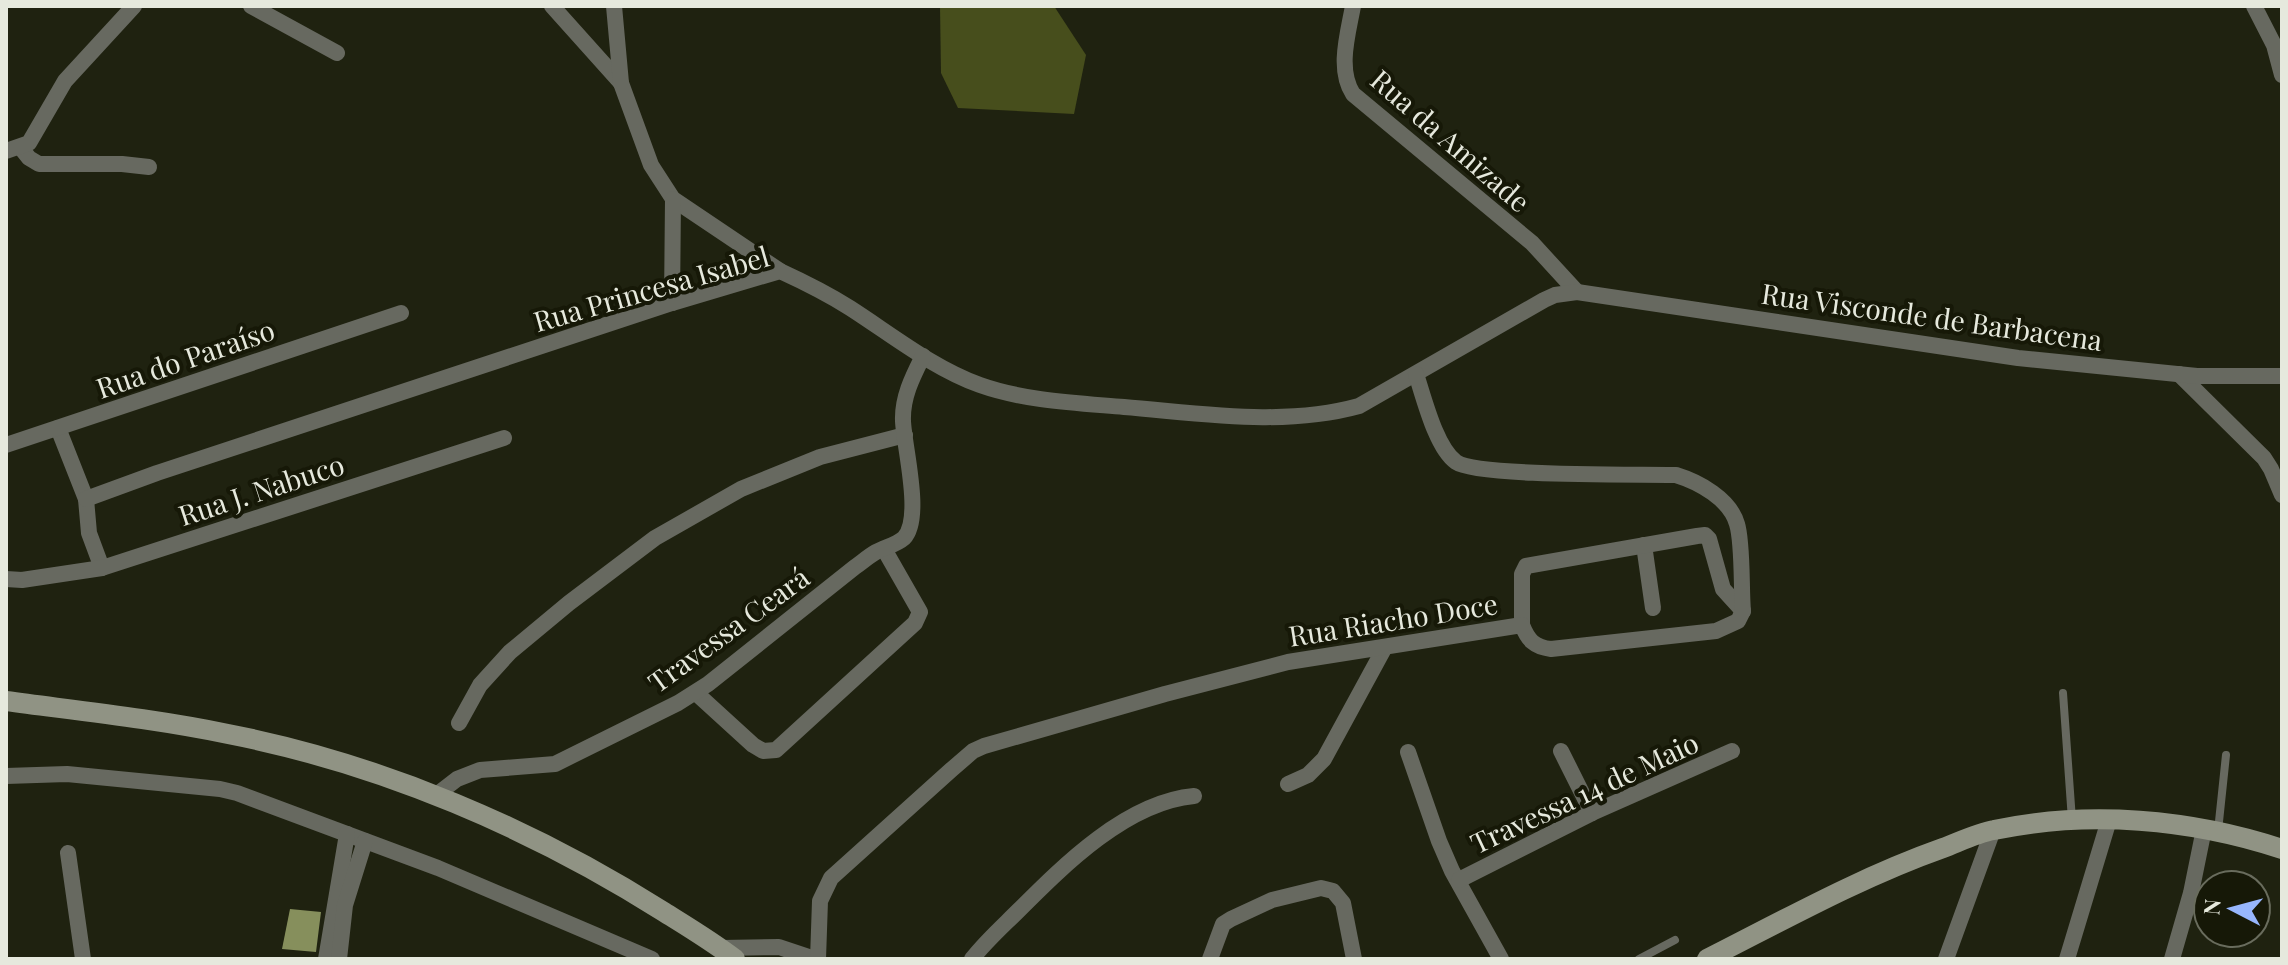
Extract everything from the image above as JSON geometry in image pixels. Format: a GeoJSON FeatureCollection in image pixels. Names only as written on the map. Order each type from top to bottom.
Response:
{"type":"FeatureCollection","features":[{"type":"Feature","properties":{"kind":"main road"},"geometry":{"type":"LineString","coordinates":[[6,701],[230,734],[345,765],[435,796],[527,835],[601,872],[728,953]]}},
{"type":"Feature","properties":{"kind":"main road"},"geometry":{"type":"LineString","coordinates":[[1707,959],[1898,864],[1993,830],[2072,821],[2143,820],[2211,830],[2282,849]]}},
{"type":"Feature","properties":{"kind":"street"},"geometry":{"type":"LineString","coordinates":[[134,6],[65,81],[35,135],[14,150],[39,164],[149,167]]}},
{"type":"Feature","properties":{"kind":"street"},"geometry":{"type":"LineString","coordinates":[[251,6],[337,53]]}},
{"type":"Feature","properties":{"kind":"street"},"geometry":{"type":"LineString","coordinates":[[552,6],[621,83]]}},
{"type":"Feature","properties":{"kind":"street"},"geometry":{"type":"LineString","coordinates":[[614,6],[621,83],[651,165],[673,199],[780,271]]}},
{"type":"Feature","properties":{"kind":"street","name":"Rua da Amizade"},"geometry":{"type":"LineString","coordinates":[[1353,6],[1344,63],[1345,82],[1353,94],[1532,243],[1577,292]]}},
{"type":"Feature","properties":{"kind":"street"},"geometry":{"type":"LineString","coordinates":[[2254,6],[2274,45],[2282,75]]}},
{"type":"Feature","properties":{"kind":"street"},"geometry":{"type":"LineString","coordinates":[[672,303],[673,199]]}},
{"type":"Feature","properties":{"kind":"street","name":"Rua Princesa Isabel"},"geometry":{"type":"LineString","coordinates":[[86,499],[672,303],[780,271],[847,306],[923,356],[970,380],[1001,391],[1071,402],[1215,415],[1306,416],[1359,406],[1544,300],[1577,292]]}},
{"type":"Feature","properties":{"kind":"street","name":"Rua Visconde de Barbacena"},"geometry":{"type":"LineString","coordinates":[[1577,292],[1946,348],[2179,374],[2282,376]]}},
{"type":"Feature","properties":{"kind":"street","name":"Rua do Paraíso"},"geometry":{"type":"LineString","coordinates":[[6,445],[401,313]]}},
{"type":"Feature","properties":{"kind":"street","name":"Travessa Ceará"},"geometry":{"type":"LineString","coordinates":[[435,796],[457,779],[480,770],[555,764],[696,693],[855,567],[904,537],[909,529],[912,487],[903,421],[908,388],[923,356]]}},
{"type":"Feature","properties":{"kind":"street"},"geometry":{"type":"LineString","coordinates":[[1416,374],[1440,441],[1448,455],[1465,466],[1498,470],[1676,475],[1714,494],[1737,523],[1743,611]]}},
{"type":"Feature","properties":{"kind":"street"},"geometry":{"type":"LineString","coordinates":[[2179,374],[2264,458],[2282,495]]}},
{"type":"Feature","properties":{"kind":"street"},"geometry":{"type":"LineString","coordinates":[[58,428],[86,499],[89,533],[102,568]]}},
{"type":"Feature","properties":{"kind":"street"},"geometry":{"type":"LineString","coordinates":[[459,723],[480,685],[510,652],[655,538],[741,489],[820,457],[905,435]]}},
{"type":"Feature","properties":{"kind":"street","name":"Rua J. Nabuco"},"geometry":{"type":"LineString","coordinates":[[6,579],[39,578],[102,568],[504,438]]}},
{"type":"Feature","properties":{"kind":"street"},"geometry":{"type":"LineString","coordinates":[[1522,625],[1522,574],[1526,566],[1705,535],[1709,539],[1723,589],[1743,611]]}},
{"type":"Feature","properties":{"kind":"street"},"geometry":{"type":"LineString","coordinates":[[1644,545],[1653,608]]}},
{"type":"Feature","properties":{"kind":"street"},"geometry":{"type":"LineString","coordinates":[[696,693],[753,745],[763,751],[776,750],[915,623],[920,612],[884,549]]}},
{"type":"Feature","properties":{"kind":"street","name":"Rua Riacho Doce"},"geometry":{"type":"LineString","coordinates":[[817,959],[820,901],[831,878],[973,751],[1023,733],[1288,662],[1522,625],[1526,637],[1540,648],[1566,648],[1716,631],[1738,621],[1743,611]]}},
{"type":"Feature","properties":{"kind":"street"},"geometry":{"type":"LineString","coordinates":[[1288,784],[1308,775],[1324,759],[1385,647]]}},
{"type":"Feature","properties":{"kind":"street"},"geometry":{"type":"LineString","coordinates":[[1561,751],[1592,813]]}},
{"type":"Feature","properties":{"kind":"street","name":"Travessa 14 de Maio"},"geometry":{"type":"LineString","coordinates":[[1459,880],[1592,813],[1732,751]]}},
{"type":"Feature","properties":{"kind":"street","name":"Travessa 14 de Maio"},"geometry":{"type":"LineString","coordinates":[[1408,752],[1452,871],[1501,959]]}},
{"type":"Feature","properties":{"kind":"street"},"geometry":{"type":"LineString","coordinates":[[6,776],[67,774],[220,789],[438,868],[652,959]]}},
{"type":"Feature","properties":{"kind":"street"},"geometry":{"type":"LineString","coordinates":[[972,959],[1062,867],[1093,843],[1159,804],[1194,796]]}},
{"type":"Feature","properties":{"kind":"street"},"geometry":{"type":"LineString","coordinates":[[2067,959],[2109,820]]}},
{"type":"Feature","properties":{"kind":"street"},"geometry":{"type":"LineString","coordinates":[[1946,959],[1993,830]]}},
{"type":"Feature","properties":{"kind":"street"},"geometry":{"type":"LineString","coordinates":[[2172,959],[2211,830]]}},
{"type":"Feature","properties":{"kind":"street"},"geometry":{"type":"LineString","coordinates":[[326,959],[347,834]]}},
{"type":"Feature","properties":{"kind":"street"},"geometry":{"type":"LineString","coordinates":[[339,959],[345,905],[365,841]]}},
{"type":"Feature","properties":{"kind":"street"},"geometry":{"type":"LineString","coordinates":[[68,853],[83,959]]}},
{"type":"Feature","properties":{"kind":"street"},"geometry":{"type":"LineString","coordinates":[[1210,959],[1223,924],[1272,900],[1321,888],[1333,891],[1343,903],[1354,959]]}},
{"type":"Feature","properties":{"kind":"street"},"geometry":{"type":"LineString","coordinates":[[728,953],[779,947],[817,959]]}},
{"type":"Feature","properties":{"kind":"lane"},"geometry":{"type":"LineString","coordinates":[[2063,693],[2072,821]]}},
{"type":"Feature","properties":{"kind":"lane"},"geometry":{"type":"LineString","coordinates":[[2211,830],[2226,755]]}},
{"type":"Feature","properties":{"kind":"lane"},"geometry":{"type":"LineString","coordinates":[[1639,959],[1675,940]]}},
{"type":"Feature","properties":{"kind":"shaded area"},"geometry":{"type":"Polygon","coordinates":[[[940,6],[1054,6],[1086,55],[1074,114],[958,108],[941,73],[940,6]]]}},
{"type":"Feature","properties":{"kind":"building"},"geometry":{"type":"Polygon","coordinates":[[[290,909],[321,912],[316,952],[282,949],[290,909]]]}}]}
